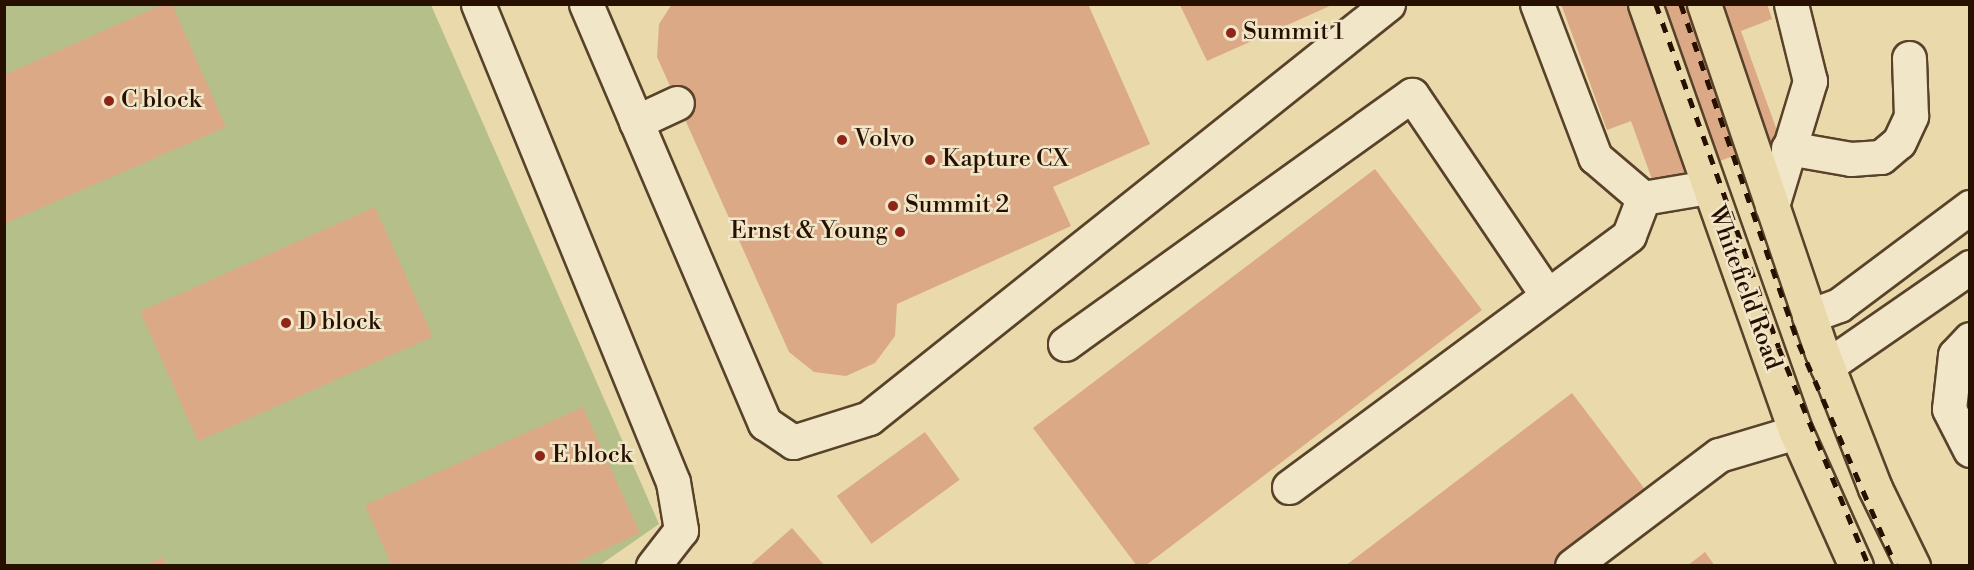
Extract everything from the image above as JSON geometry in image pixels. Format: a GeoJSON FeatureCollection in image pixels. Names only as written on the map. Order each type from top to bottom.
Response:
{"type":"FeatureCollection","features":[{"type":"Feature","properties":{"kind":"main road","name":"Whitefield Road"},"geometry":{"type":"LineString","coordinates":[[1645,4],[1796,432],[1856,566]]}},
{"type":"Feature","properties":{"kind":"main road"},"geometry":{"type":"LineString","coordinates":[[1704,4],[1827,366],[1875,488],[1913,566]]}},
{"type":"Feature","properties":{"kind":"street"},"geometry":{"type":"LineString","coordinates":[[478,4],[673,482],[681,531],[653,566]]}},
{"type":"Feature","properties":{"kind":"street"},"geometry":{"type":"LineString","coordinates":[[586,4],[765,423],[793,442],[869,418],[1388,4]]}},
{"type":"Feature","properties":{"kind":"street"},"geometry":{"type":"LineString","coordinates":[[1537,4],[1595,157],[1643,198]]}},
{"type":"Feature","properties":{"kind":"street"},"geometry":{"type":"LineString","coordinates":[[1772,206],[1810,81],[1791,4]]}},
{"type":"Feature","properties":{"kind":"street"},"geometry":{"type":"LineString","coordinates":[[1788,148],[1851,159],[1881,157],[1899,142],[1911,116],[1909,58]]}},
{"type":"Feature","properties":{"kind":"street"},"geometry":{"type":"LineString","coordinates":[[1065,344],[1412,95],[1547,295]]}},
{"type":"Feature","properties":{"kind":"street"},"geometry":{"type":"LineString","coordinates":[[636,122],[677,103]]}},
{"type":"Feature","properties":{"kind":"street"},"geometry":{"type":"LineString","coordinates":[[1643,198],[1708,187]]}},
{"type":"Feature","properties":{"kind":"street"},"geometry":{"type":"LineString","coordinates":[[1289,487],[1629,235],[1643,198]]}},
{"type":"Feature","properties":{"kind":"street"},"geometry":{"type":"LineString","coordinates":[[1809,316],[1839,305],[1970,207]]}},
{"type":"Feature","properties":{"kind":"street"},"geometry":{"type":"LineString","coordinates":[[1827,366],[1970,267]]}},
{"type":"Feature","properties":{"kind":"street"},"geometry":{"type":"LineString","coordinates":[[1970,339],[1955,355],[1949,409],[1970,450]]}},
{"type":"Feature","properties":{"kind":"street"},"geometry":{"type":"LineString","coordinates":[[1572,566],[1719,454],[1796,432]]}},
{"type":"Feature","properties":{"kind":"green space"},"geometry":{"type":"Polygon","coordinates":[[[4,5],[431,5],[659,524],[600,565],[5,565],[4,5]]]}},
{"type":"Feature","properties":{"kind":"building","name":"C block"},"geometry":{"type":"Polygon","coordinates":[[[164,4],[172,4],[226,127],[4,224],[4,75],[164,4]]]}},
{"type":"Feature","properties":{"kind":"building","name":"Summit 2"},"geometry":{"type":"Polygon","coordinates":[[[672,4],[1088,4],[1150,144],[1053,187],[1071,226],[897,304],[895,336],[875,363],[846,376],[814,372],[789,352],[657,57],[659,24],[672,4]]]}},
{"type":"Feature","properties":{"kind":"building"},"geometry":{"type":"Polygon","coordinates":[[[1561,4],[1767,4],[1772,19],[1741,31],[1780,139],[1654,185],[1631,121],[1607,130],[1561,4]]]}},
{"type":"Feature","properties":{"kind":"building","name":"Summit 1"},"geometry":{"type":"Polygon","coordinates":[[[1180,5],[1332,5],[1207,61],[1180,5]]]}},
{"type":"Feature","properties":{"kind":"building"},"geometry":{"type":"Polygon","coordinates":[[[1375,169],[1482,310],[1145,566],[1137,566],[1033,428],[1375,169]]]}},
{"type":"Feature","properties":{"kind":"building","name":"D block"},"geometry":{"type":"Polygon","coordinates":[[[375,207],[433,337],[198,441],[140,312],[375,207]]]}},
{"type":"Feature","properties":{"kind":"building"},"geometry":{"type":"Polygon","coordinates":[[[1572,393],[1647,492],[1552,566],[1345,566],[1572,393]]]}},
{"type":"Feature","properties":{"kind":"building","name":"E block"},"geometry":{"type":"Polygon","coordinates":[[[583,407],[640,533],[569,566],[392,566],[365,505],[583,407]]]}},
{"type":"Feature","properties":{"kind":"building"},"geometry":{"type":"Polygon","coordinates":[[[925,432],[960,480],[871,544],[837,496],[925,432]]]}},
{"type":"Feature","properties":{"kind":"building"},"geometry":{"type":"Polygon","coordinates":[[[792,528],[825,566],[749,566],[792,528]]]}},
{"type":"Feature","properties":{"kind":"building"},"geometry":{"type":"Polygon","coordinates":[[[1705,552],[1715,566],[1687,566],[1705,552]]]}},
{"type":"Feature","properties":{"kind":"building"},"geometry":{"type":"Polygon","coordinates":[[[163,557],[167,566],[143,566],[163,557]]]}},
{"type":"Feature","properties":{"kind":"railway"},"geometry":{"type":"LineString","coordinates":[[1656,4],[1779,348],[1869,566]]}},
{"type":"Feature","properties":{"kind":"railway"},"geometry":{"type":"LineString","coordinates":[[1681,4],[1799,344],[1896,566]]}},
{"type":"Feature","properties":{"kind":"place","name":"Summit 1"},"geometry":{"type":"Point","coordinates":[1231,33]}},
{"type":"Feature","properties":{"kind":"place","name":"C block"},"geometry":{"type":"Point","coordinates":[109,101]}},
{"type":"Feature","properties":{"kind":"place","name":"Volvo"},"geometry":{"type":"Point","coordinates":[842,140]}},
{"type":"Feature","properties":{"kind":"place","name":"Kapture CX"},"geometry":{"type":"Point","coordinates":[930,160]}},
{"type":"Feature","properties":{"kind":"place","name":"Summit 2"},"geometry":{"type":"Point","coordinates":[893,206]}},
{"type":"Feature","properties":{"kind":"place","name":"Ernst & Young"},"geometry":{"type":"Point","coordinates":[900,232]}},
{"type":"Feature","properties":{"kind":"place","name":"D block"},"geometry":{"type":"Point","coordinates":[286,323]}},
{"type":"Feature","properties":{"kind":"place","name":"E block"},"geometry":{"type":"Point","coordinates":[540,456]}}]}
